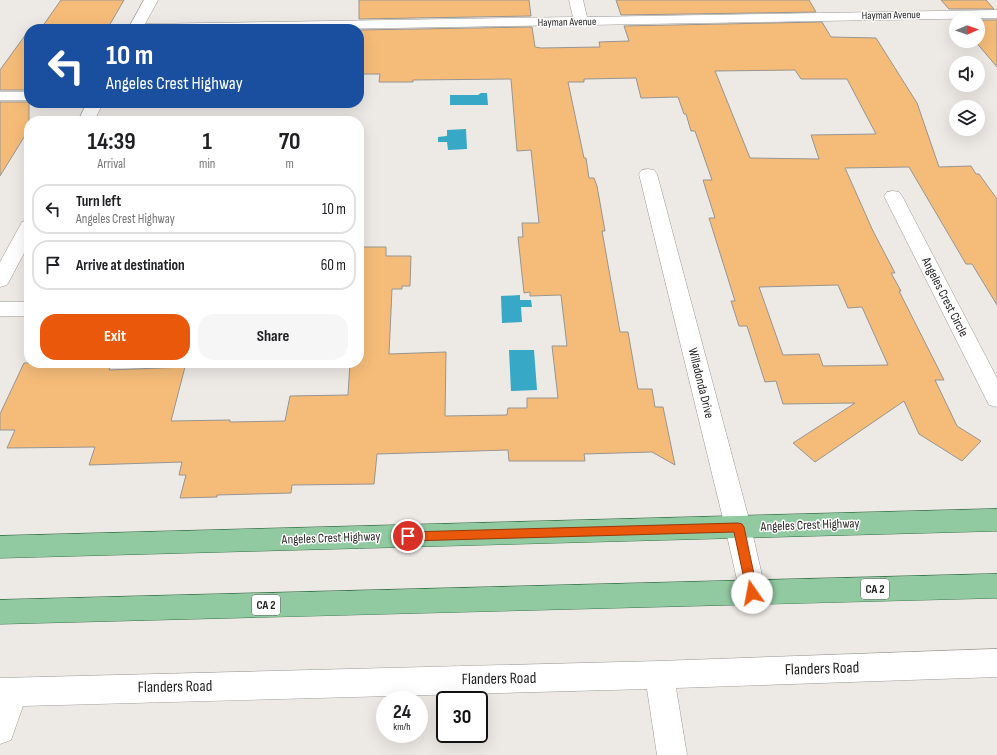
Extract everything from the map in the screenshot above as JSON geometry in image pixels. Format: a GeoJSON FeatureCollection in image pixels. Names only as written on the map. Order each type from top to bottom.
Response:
{"type":"FeatureCollection","features":[{"type":"Feature","properties":{"kind":"main road","name":"Angeles Crest Highway"},"geometry":{"type":"LineString","coordinates":[[0,547],[997,520]]}},
{"type":"Feature","properties":{"kind":"main road","name":"CA 2"},"geometry":{"type":"LineString","coordinates":[[0,612],[997,586]]}},
{"type":"Feature","properties":{"kind":"street"},"geometry":{"type":"LineString","coordinates":[[138,24],[151,0]]}},
{"type":"Feature","properties":{"kind":"street"},"geometry":{"type":"LineString","coordinates":[[576,0],[581,22]]}},
{"type":"Feature","properties":{"kind":"street","name":"Hayman Avenue"},"geometry":{"type":"LineString","coordinates":[[364,25],[581,22],[867,10],[997,14]]}},
{"type":"Feature","properties":{"kind":"street","name":"Willadonda Drive"},"geometry":{"type":"LineString","coordinates":[[648,174],[738,527],[752,593]]}},
{"type":"Feature","properties":{"kind":"street","name":"Angeles Crest Circle"},"geometry":{"type":"LineString","coordinates":[[893,196],[997,399]]}},
{"type":"Feature","properties":{"kind":"street"},"geometry":{"type":"LineString","coordinates":[[0,280],[24,235]]}},
{"type":"Feature","properties":{"kind":"street"},"geometry":{"type":"LineString","coordinates":[[0,309],[24,309]]}},
{"type":"Feature","properties":{"kind":"street","name":"Flanders Road"},"geometry":{"type":"LineString","coordinates":[[7,691],[659,675],[997,663]]}},
{"type":"Feature","properties":{"kind":"street"},"geometry":{"type":"LineString","coordinates":[[659,675],[672,755]]}},
{"type":"Feature","properties":{"kind":"street"},"geometry":{"type":"LineString","coordinates":[[0,729],[7,691]]}},
{"type":"Feature","properties":{"kind":"lane"},"geometry":{"type":"LineString","coordinates":[[0,96],[24,96]]}},
{"type":"Feature","properties":{"kind":"water"},"geometry":{"type":"Polygon","coordinates":[[[481,93],[487,93],[488,105],[450,105],[450,95],[478,95],[481,93]]]}},
{"type":"Feature","properties":{"kind":"water"},"geometry":{"type":"Polygon","coordinates":[[[466,129],[467,149],[448,150],[447,142],[438,142],[438,137],[447,136],[447,130],[466,129]]]}},
{"type":"Feature","properties":{"kind":"water"},"geometry":{"type":"Polygon","coordinates":[[[520,295],[520,300],[531,300],[532,307],[521,307],[522,322],[502,323],[501,296],[520,295]]]}},
{"type":"Feature","properties":{"kind":"water"},"geometry":{"type":"Polygon","coordinates":[[[509,350],[534,350],[537,390],[511,391],[509,350]]]}},
{"type":"Feature","properties":{"kind":"building"},"geometry":{"type":"Polygon","coordinates":[[[61,0],[124,0],[110,24],[44,24],[61,0]]]}},
{"type":"Feature","properties":{"kind":"building"},"geometry":{"type":"Polygon","coordinates":[[[359,0],[529,0],[531,16],[359,19],[359,0]]]}},
{"type":"Feature","properties":{"kind":"building"},"geometry":{"type":"Polygon","coordinates":[[[616,0],[809,0],[816,12],[621,15],[616,0]]]}},
{"type":"Feature","properties":{"kind":"building"},"geometry":{"type":"Polygon","coordinates":[[[941,0],[986,0],[994,9],[949,9],[941,0]]]}},
{"type":"Feature","properties":{"kind":"building"},"geometry":{"type":"Polygon","coordinates":[[[985,20],[997,20],[997,67],[981,48],[985,48],[985,20]]]}},
{"type":"Feature","properties":{"kind":"building"},"geometry":{"type":"Polygon","coordinates":[[[822,22],[831,37],[876,38],[917,103],[939,167],[971,166],[976,174],[979,174],[997,199],[997,305],[972,264],[966,264],[909,167],[845,168],[873,231],[895,273],[891,273],[901,291],[899,291],[944,380],[935,380],[957,426],[981,441],[962,461],[919,434],[904,401],[815,462],[793,443],[855,403],[783,404],[776,381],[765,382],[747,326],[739,326],[731,301],[735,301],[709,218],[715,218],[703,180],[712,180],[695,131],[691,131],[686,114],[684,114],[678,97],[641,98],[636,78],[584,79],[584,82],[568,82],[584,158],[586,158],[589,178],[594,178],[597,186],[605,231],[602,231],[620,332],[628,332],[638,389],[652,389],[655,407],[663,407],[675,465],[652,452],[584,454],[585,461],[509,461],[508,450],[377,454],[374,484],[292,485],[291,493],[217,495],[217,497],[180,498],[186,475],[179,475],[182,462],[89,465],[95,447],[7,448],[15,430],[0,430],[0,414],[24,363],[24,368],[110,368],[109,370],[185,368],[171,421],[285,421],[290,396],[348,395],[350,368],[364,368],[364,247],[386,247],[386,256],[411,256],[410,286],[402,286],[402,289],[392,289],[389,354],[446,352],[445,416],[507,415],[508,408],[527,408],[527,398],[558,398],[552,346],[567,346],[561,295],[530,296],[530,292],[524,293],[518,237],[523,237],[522,223],[539,223],[531,150],[517,151],[511,79],[413,80],[413,82],[379,82],[380,74],[364,74],[364,30],[532,27],[535,47],[541,48],[600,47],[599,42],[629,41],[624,26],[822,22]],[[795,70],[715,71],[750,158],[819,159],[811,135],[876,134],[847,79],[801,79],[795,70]],[[838,285],[759,287],[783,355],[819,354],[823,366],[888,365],[862,307],[848,308],[838,285]]]}},
{"type":"Feature","properties":{"kind":"building"},"geometry":{"type":"Polygon","coordinates":[[[24,37],[24,90],[0,90],[0,70],[24,37]]]}},
{"type":"Feature","properties":{"kind":"building"},"geometry":{"type":"Polygon","coordinates":[[[0,102],[24,102],[24,108],[29,108],[29,116],[24,116],[24,137],[0,176],[0,102]]]}},
{"type":"Feature","properties":{"kind":"route"},"geometry":{"type":"LineString","coordinates":[[408,536],[738,527],[752,593]]}}]}
